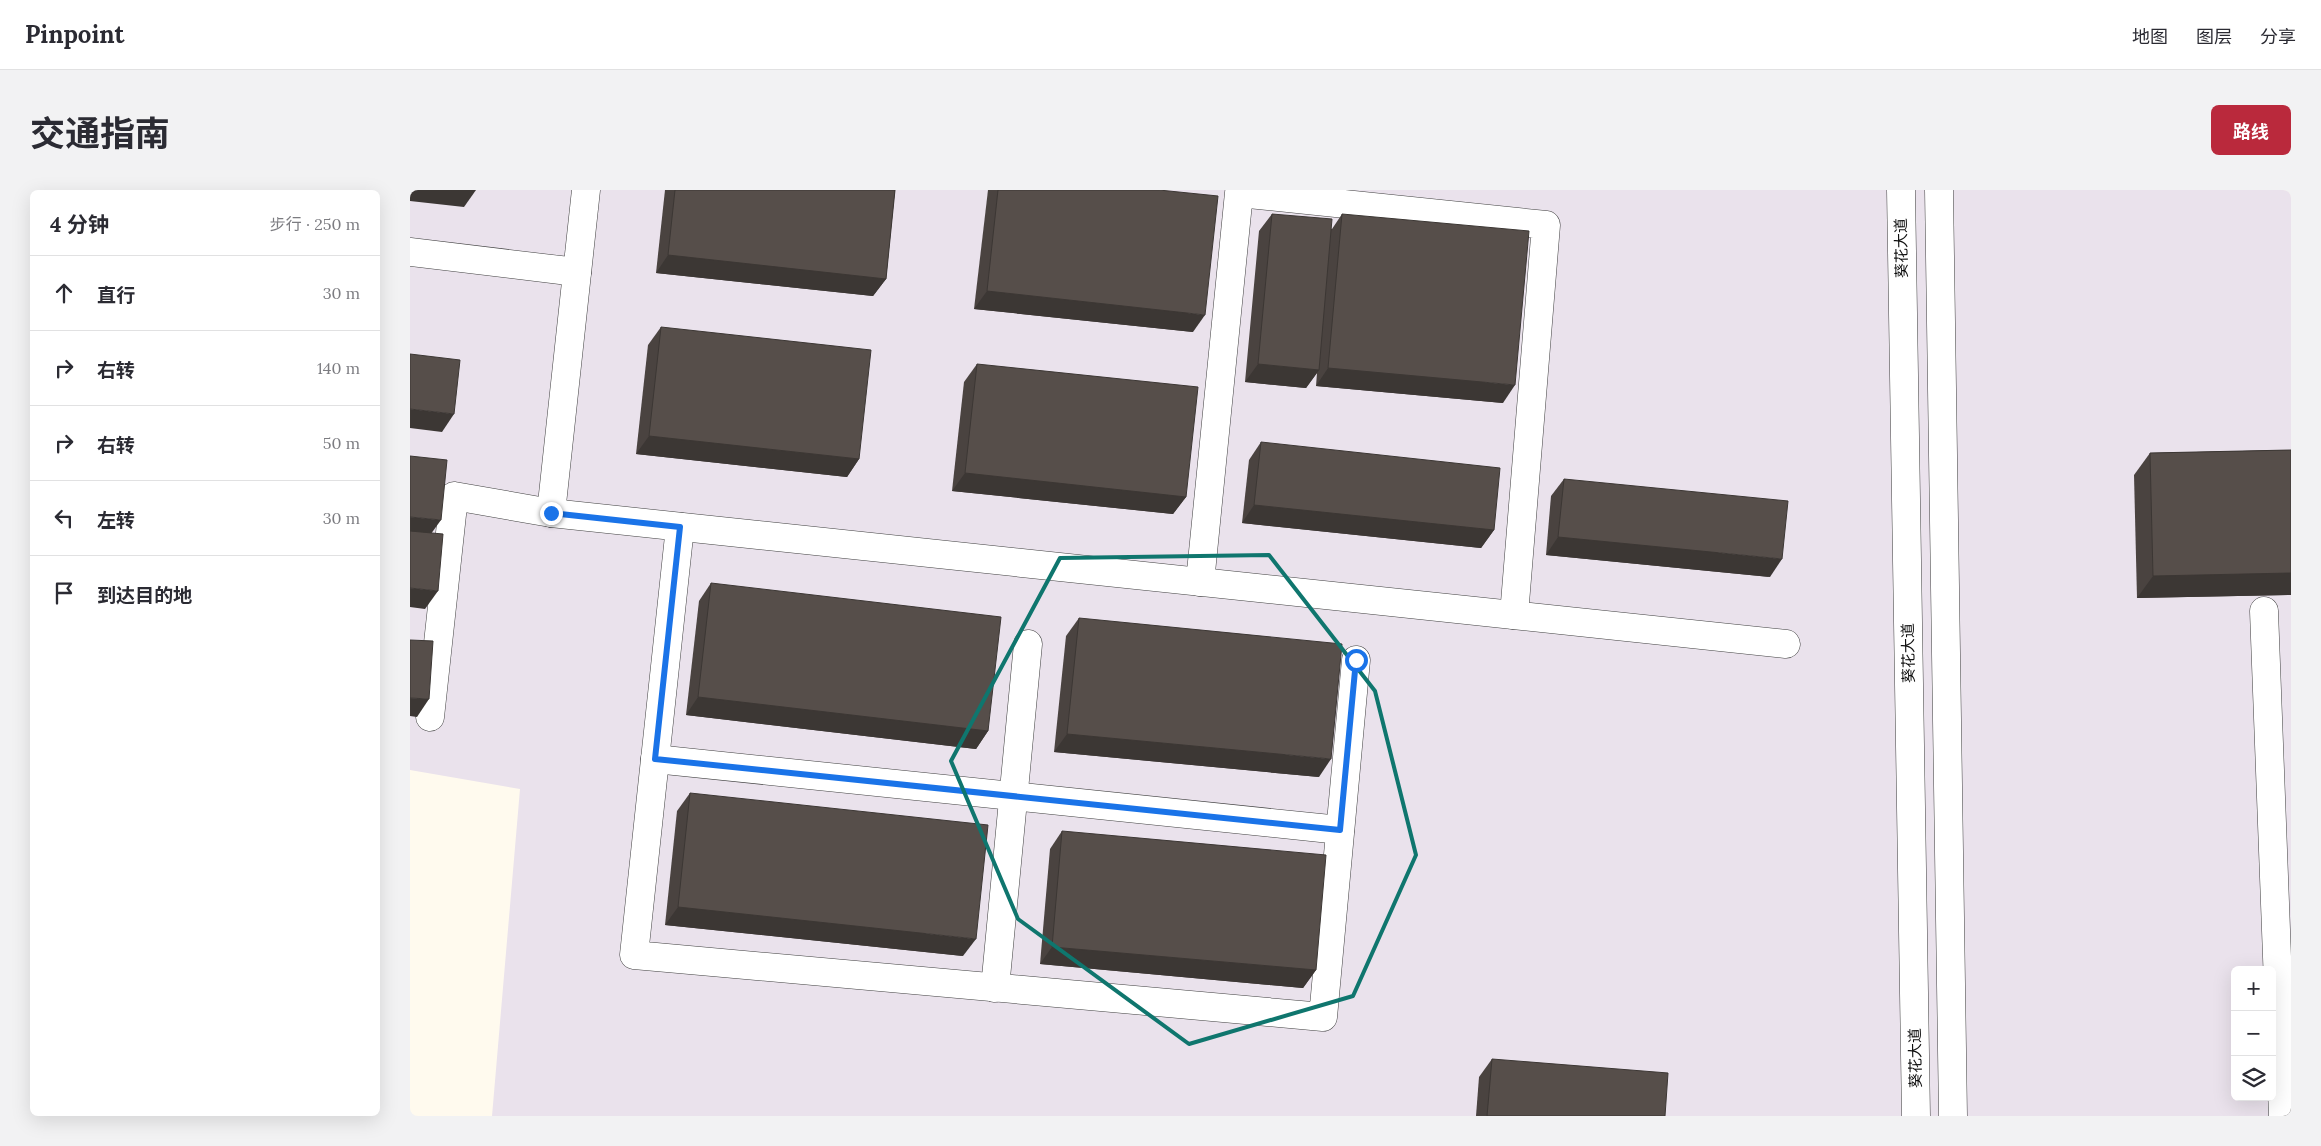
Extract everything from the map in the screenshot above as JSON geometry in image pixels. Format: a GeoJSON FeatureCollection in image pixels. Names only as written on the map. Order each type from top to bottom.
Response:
{"type":"FeatureCollection","features":[{"type":"Feature","properties":{"kind":"street"},"geometry":{"type":"LineString","coordinates":[[551,513],[586,190]]}},
{"type":"Feature","properties":{"kind":"street","name":"葵花大道"},"geometry":{"type":"LineString","coordinates":[[1901,190],[1916,1116]]}},
{"type":"Feature","properties":{"kind":"street"},"geometry":{"type":"LineString","coordinates":[[1939,190],[1953,1116]]}},
{"type":"Feature","properties":{"kind":"street"},"geometry":{"type":"LineString","coordinates":[[1200,582],[1239,193],[1546,225],[1514,615]]}},
{"type":"Feature","properties":{"kind":"street"},"geometry":{"type":"LineString","coordinates":[[410,252],[577,272]]}},
{"type":"Feature","properties":{"kind":"street"},"geometry":{"type":"LineString","coordinates":[[430,717],[454,496],[551,513],[1786,644]]}},
{"type":"Feature","properties":{"kind":"street"},"geometry":{"type":"LineString","coordinates":[[680,527],[634,954],[1322,1018],[1356,660]]}},
{"type":"Feature","properties":{"kind":"street"},"geometry":{"type":"LineString","coordinates":[[2264,611],[2283,1116]]}},
{"type":"Feature","properties":{"kind":"street"},"geometry":{"type":"LineString","coordinates":[[995,988],[1028,644]]}},
{"type":"Feature","properties":{"kind":"street"},"geometry":{"type":"LineString","coordinates":[[655,759],[1340,830]]}},
{"type":"Feature","properties":{"kind":"highlighted area"},"geometry":{"type":"Polygon","coordinates":[[[1269,555],[1375,691],[1416,855],[1353,996],[1189,1044],[1018,919],[951,761],[1060,558],[1269,555]]]}},
{"type":"Feature","properties":{"kind":"shaded area"},"geometry":{"type":"Polygon","coordinates":[[[410,190],[2291,190],[2291,1116],[492,1116],[520,789],[410,770],[410,190]]]}},
{"type":"Feature","properties":{"kind":"building"},"geometry":{"type":"Polygon","coordinates":[[[675,190],[895,190],[886,279],[668,255],[675,190]]]}},
{"type":"Feature","properties":{"kind":"building"},"geometry":{"type":"Polygon","coordinates":[[[998,190],[1159,190],[1218,196],[1205,315],[987,291],[998,190]]]}},
{"type":"Feature","properties":{"kind":"building"},"geometry":{"type":"Polygon","coordinates":[[[1272,214],[1332,219],[1319,370],[1258,364],[1272,214]]]}},
{"type":"Feature","properties":{"kind":"building"},"geometry":{"type":"Polygon","coordinates":[[[1342,214],[1529,231],[1515,385],[1328,368],[1342,214]]]}},
{"type":"Feature","properties":{"kind":"building"},"geometry":{"type":"Polygon","coordinates":[[[661,327],[871,350],[859,459],[649,436],[661,327]]]}},
{"type":"Feature","properties":{"kind":"building"},"geometry":{"type":"Polygon","coordinates":[[[410,354],[460,360],[454,414],[410,409],[410,354]]]}},
{"type":"Feature","properties":{"kind":"building"},"geometry":{"type":"Polygon","coordinates":[[[977,364],[1198,387],[1186,497],[965,473],[977,364]]]}},
{"type":"Feature","properties":{"kind":"building"},"geometry":{"type":"Polygon","coordinates":[[[1261,442],[1500,468],[1494,530],[1254,505],[1261,442]]]}},
{"type":"Feature","properties":{"kind":"building"},"geometry":{"type":"Polygon","coordinates":[[[2291,450],[2291,573],[2153,576],[2150,453],[2291,450]]]}},
{"type":"Feature","properties":{"kind":"building"},"geometry":{"type":"Polygon","coordinates":[[[410,456],[447,460],[441,520],[410,517],[410,456]]]}},
{"type":"Feature","properties":{"kind":"building"},"geometry":{"type":"Polygon","coordinates":[[[1564,479],[1788,501],[1782,559],[1558,537],[1564,479]]]}},
{"type":"Feature","properties":{"kind":"building"},"geometry":{"type":"Polygon","coordinates":[[[410,531],[443,534],[438,591],[410,588],[410,531]]]}},
{"type":"Feature","properties":{"kind":"building"},"geometry":{"type":"Polygon","coordinates":[[[711,583],[1001,617],[988,731],[698,697],[711,583]]]}},
{"type":"Feature","properties":{"kind":"building"},"geometry":{"type":"Polygon","coordinates":[[[1079,618],[1342,644],[1331,759],[1067,734],[1079,618]]]}},
{"type":"Feature","properties":{"kind":"building"},"geometry":{"type":"Polygon","coordinates":[[[410,640],[433,641],[429,699],[410,698],[410,640]]]}},
{"type":"Feature","properties":{"kind":"building"},"geometry":{"type":"Polygon","coordinates":[[[690,793],[988,825],[976,939],[678,907],[690,793]]]}},
{"type":"Feature","properties":{"kind":"building"},"geometry":{"type":"Polygon","coordinates":[[[1062,831],[1326,855],[1316,970],[1052,947],[1062,831]]]}},
{"type":"Feature","properties":{"kind":"building"},"geometry":{"type":"Polygon","coordinates":[[[1492,1059],[1668,1073],[1665,1116],[1487,1116],[1492,1059]]]}},
{"type":"Feature","properties":{"kind":"route"},"geometry":{"type":"LineString","coordinates":[[551,513],[680,527],[655,759],[1340,830],[1356,660]]}}]}
